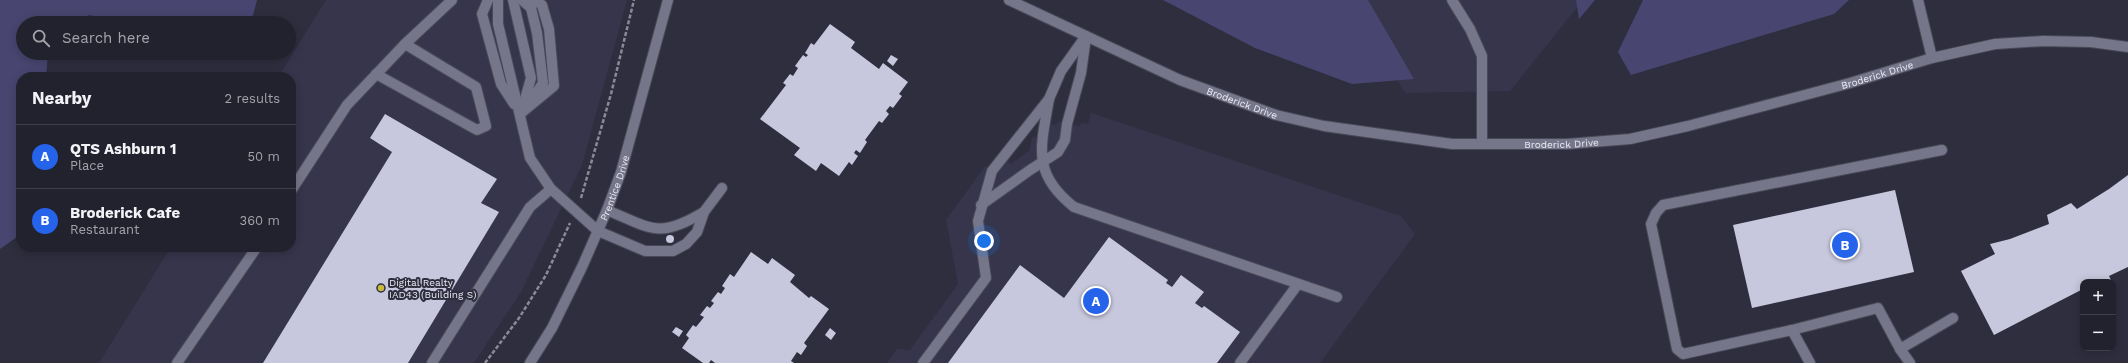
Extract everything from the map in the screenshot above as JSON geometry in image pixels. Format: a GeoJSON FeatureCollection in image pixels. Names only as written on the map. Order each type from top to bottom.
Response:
{"type":"FeatureCollection","features":[{"type":"Feature","properties":{"kind":"street"},"geometry":{"type":"LineString","coordinates":[[296,183],[347,105],[405,44],[452,0]]}},
{"type":"Feature","properties":{"kind":"street"},"geometry":{"type":"LineString","coordinates":[[488,0],[482,14],[502,84],[520,114]]}},
{"type":"Feature","properties":{"kind":"street"},"geometry":{"type":"LineString","coordinates":[[498,0],[498,24],[530,158],[552,189],[598,231],[646,251],[672,251],[686,244],[697,232],[704,212],[722,188]]}},
{"type":"Feature","properties":{"kind":"street"},"geometry":{"type":"LineString","coordinates":[[513,0],[531,78],[520,114]]}},
{"type":"Feature","properties":{"kind":"street"},"geometry":{"type":"LineString","coordinates":[[520,114],[543,83],[537,33],[531,8],[522,0]]}},
{"type":"Feature","properties":{"kind":"street"},"geometry":{"type":"LineString","coordinates":[[520,114],[554,86],[549,28],[542,5],[534,0]]}},
{"type":"Feature","properties":{"kind":"street","name":"Prentice Drive"},"geometry":{"type":"LineString","coordinates":[[530,363],[552,328],[607,210],[621,172],[668,0]]}},
{"type":"Feature","properties":{"kind":"street","name":"Broderick Drive"},"geometry":{"type":"LineString","coordinates":[[1009,0],[1180,80],[1276,115],[1324,126],[1452,144],[1567,144],[1630,139],[1688,126],[1850,83],[1932,58],[1995,44],[2043,41],[2092,42],[2128,47]]}},
{"type":"Feature","properties":{"kind":"street"},"geometry":{"type":"LineString","coordinates":[[1452,0],[1470,29],[1482,56],[1482,144]]}},
{"type":"Feature","properties":{"kind":"street"},"geometry":{"type":"LineString","coordinates":[[1918,0],[1932,58]]}},
{"type":"Feature","properties":{"kind":"street"},"geometry":{"type":"LineString","coordinates":[[923,363],[986,278],[978,221],[981,205],[992,171],[1048,99],[1061,71],[1086,36]]}},
{"type":"Feature","properties":{"kind":"street"},"geometry":{"type":"LineString","coordinates":[[981,205],[1058,152],[1065,140],[1067,124],[1081,73],[1086,36]]}},
{"type":"Feature","properties":{"kind":"street"},"geometry":{"type":"LineString","coordinates":[[376,74],[477,130],[486,126],[476,87],[405,44]]}},
{"type":"Feature","properties":{"kind":"street"},"geometry":{"type":"LineString","coordinates":[[1048,99],[1040,149],[1043,162],[1052,187],[1074,207],[1337,297]]}},
{"type":"Feature","properties":{"kind":"street"},"geometry":{"type":"LineString","coordinates":[[1910,363],[1900,349],[1878,308],[1792,330],[1683,354],[1677,349],[1651,224],[1656,213],[1663,205],[1942,150]]}},
{"type":"Feature","properties":{"kind":"street"},"geometry":{"type":"LineString","coordinates":[[432,363],[530,207],[552,189]]}},
{"type":"Feature","properties":{"kind":"street"},"geometry":{"type":"LineString","coordinates":[[607,210],[652,229],[661,230],[682,225],[704,212]]}},
{"type":"Feature","properties":{"kind":"street"},"geometry":{"type":"LineString","coordinates":[[177,363],[254,252]]}},
{"type":"Feature","properties":{"kind":"street"},"geometry":{"type":"LineString","coordinates":[[1240,363],[1298,284]]}},
{"type":"Feature","properties":{"kind":"street"},"geometry":{"type":"LineString","coordinates":[[1900,349],[1953,318]]}},
{"type":"Feature","properties":{"kind":"street"},"geometry":{"type":"LineString","coordinates":[[1792,330],[1810,363]]}},
{"type":"Feature","properties":{"kind":"path"},"geometry":{"type":"LineString","coordinates":[[486,363],[519,318],[546,274],[581,200],[609,101],[634,0]]}},
{"type":"Feature","properties":{"kind":"shaded area"},"geometry":{"type":"Polygon","coordinates":[[[0,0],[257,0],[253,16],[16,16],[16,60],[47,60],[46,72],[16,72],[16,238],[0,249],[0,0]]]}},
{"type":"Feature","properties":{"kind":"shaded area"},"geometry":{"type":"Polygon","coordinates":[[[326,0],[627,0],[582,165],[521,292],[474,363],[99,363],[168,252],[296,252],[296,72],[281,72],[289,60],[296,60],[296,48],[326,0]]]}},
{"type":"Feature","properties":{"kind":"shaded area"},"geometry":{"type":"Polygon","coordinates":[[[1163,0],[1368,0],[1414,79],[1352,84],[1255,48],[1163,0]]]}},
{"type":"Feature","properties":{"kind":"shaded area"},"geometry":{"type":"Polygon","coordinates":[[[1353,0],[1583,0],[1510,91],[1405,93],[1353,0]]]}},
{"type":"Feature","properties":{"kind":"shaded area"},"geometry":{"type":"Polygon","coordinates":[[[1576,0],[1595,0],[1579,19],[1576,0]]]}},
{"type":"Feature","properties":{"kind":"shaded area"},"geometry":{"type":"Polygon","coordinates":[[[1643,0],[1849,0],[1834,14],[1631,75],[1618,52],[1643,0]]]}},
{"type":"Feature","properties":{"kind":"shaded area"},"geometry":{"type":"Polygon","coordinates":[[[1091,113],[1401,216],[1415,234],[1320,363],[887,363],[897,349],[910,350],[958,284],[946,220],[985,166],[997,175],[1007,161],[1011,164],[1030,150],[1032,137],[1047,139],[1051,124],[1056,125],[1057,122],[1080,126],[1081,123],[1088,124],[1091,113]]]}},
{"type":"Feature","properties":{"kind":"building"},"geometry":{"type":"Polygon","coordinates":[[[830,24],[855,42],[851,48],[879,69],[883,63],[908,82],[899,94],[902,96],[893,108],[890,106],[886,111],[889,114],[882,123],[879,121],[865,140],[867,142],[860,153],[856,150],[854,153],[858,156],[852,165],[849,162],[839,176],[821,163],[816,171],[794,155],[800,148],[760,119],[786,85],[783,83],[790,74],[793,76],[798,68],[795,66],[803,55],[806,57],[808,55],[805,53],[811,43],[814,45],[830,24]]]}},
{"type":"Feature","properties":{"kind":"building"},"geometry":{"type":"Polygon","coordinates":[[[891,55],[898,59],[893,66],[887,61],[891,55]]]}},
{"type":"Feature","properties":{"kind":"building","name":"Digital Realty IAD43 (Building S)"},"geometry":{"type":"Polygon","coordinates":[[[385,114],[497,179],[481,203],[499,212],[408,363],[263,363],[392,152],[370,138],[385,114]]]}},
{"type":"Feature","properties":{"kind":"building"},"geometry":{"type":"Polygon","coordinates":[[[2128,175],[2128,267],[2109,276],[2110,279],[2080,279],[2080,291],[1994,335],[1961,271],[1995,254],[1990,244],[2010,239],[2049,224],[2047,215],[2071,203],[2077,209],[2128,175]]]}},
{"type":"Feature","properties":{"kind":"building"},"geometry":{"type":"Polygon","coordinates":[[[1895,190],[1914,272],[1752,308],[1733,225],[1895,190]]]}},
{"type":"Feature","properties":{"kind":"building"},"geometry":{"type":"Polygon","coordinates":[[[670,235],[673,236],[673,242],[670,243],[667,242],[666,239],[667,236],[670,235]]]}},
{"type":"Feature","properties":{"kind":"building"},"geometry":{"type":"Polygon","coordinates":[[[1109,237],[1168,280],[1166,283],[1172,287],[1181,275],[1204,292],[1195,303],[1202,308],[1204,306],[1240,332],[1217,363],[948,363],[1020,265],[1064,298],[1109,237]]]}},
{"type":"Feature","properties":{"kind":"building"},"geometry":{"type":"Polygon","coordinates":[[[751,252],[768,264],[772,258],[795,275],[790,282],[809,298],[811,296],[829,309],[804,343],[807,346],[801,355],[797,352],[791,361],[794,363],[715,363],[711,360],[709,363],[703,363],[682,348],[689,338],[686,335],[693,325],[696,327],[704,317],[700,315],[707,306],[710,308],[714,303],[711,301],[718,292],[721,294],[725,288],[722,286],[730,274],[734,277],[751,252]]]}},
{"type":"Feature","properties":{"kind":"building"},"geometry":{"type":"Polygon","coordinates":[[[676,327],[683,331],[679,337],[672,332],[676,327]]]}},
{"type":"Feature","properties":{"kind":"building"},"geometry":{"type":"Polygon","coordinates":[[[830,328],[836,333],[831,340],[825,335],[830,328]]]}},
{"type":"Feature","properties":{"kind":"place","name":"Broderick Cafe"},"geometry":{"type":"Point","coordinates":[1845,245]}},
{"type":"Feature","properties":{"kind":"place","name":"Digital Realty IAD43 (Building S)"},"geometry":{"type":"Point","coordinates":[381,288]}},
{"type":"Feature","properties":{"kind":"place","name":"QTS Ashburn 1"},"geometry":{"type":"Point","coordinates":[1096,301]}}]}
